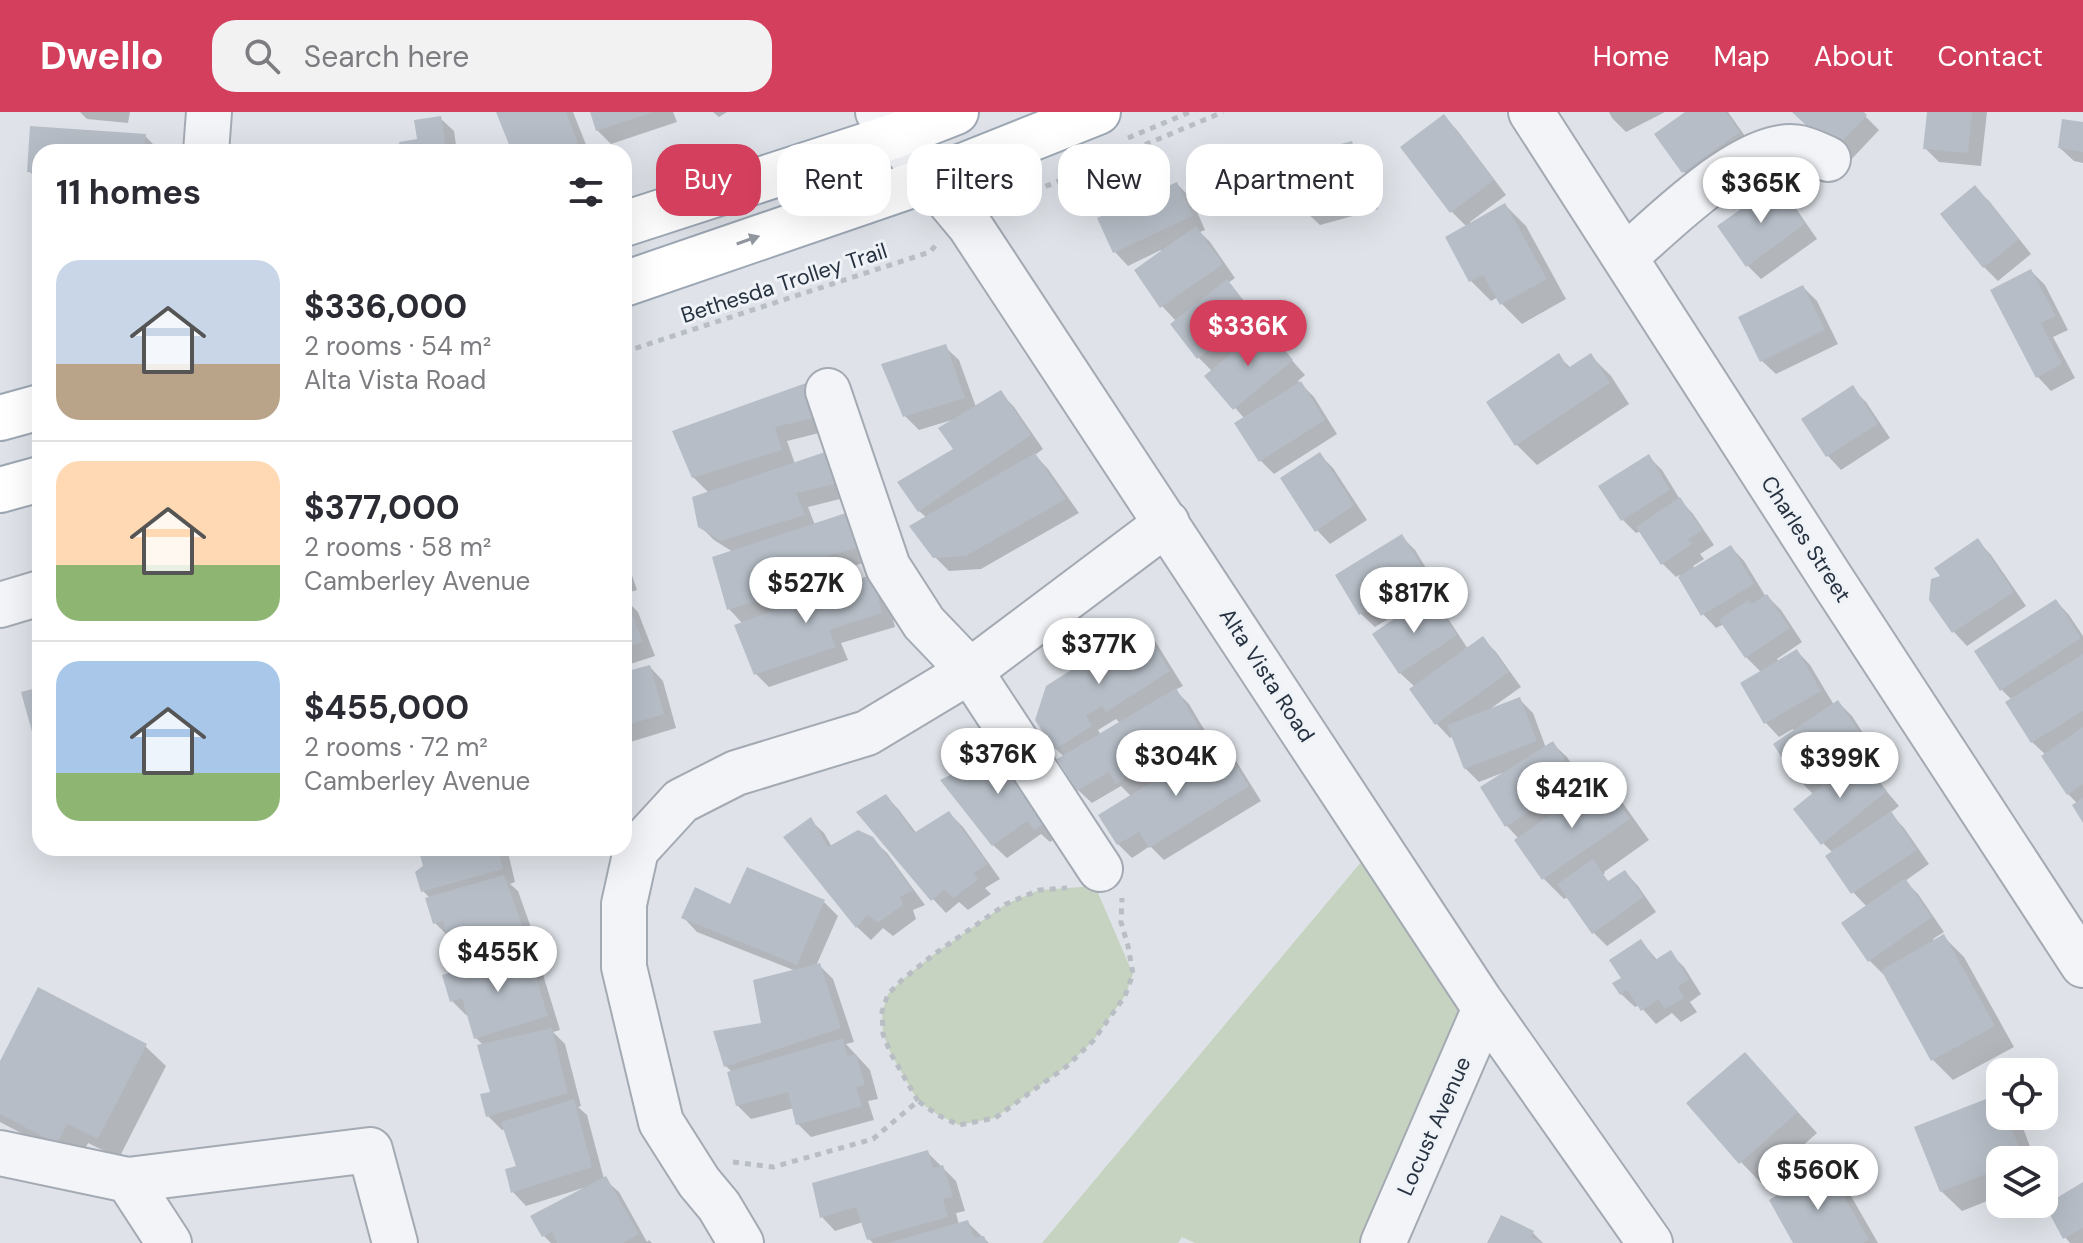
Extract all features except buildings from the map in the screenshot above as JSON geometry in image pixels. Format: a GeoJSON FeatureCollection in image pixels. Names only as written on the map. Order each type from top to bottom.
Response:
{"type":"FeatureCollection","features":[{"type":"Feature","properties":{"kind":"main road"},"geometry":{"type":"LineString","coordinates":[[632,221],[886,124],[956,112]]}},
{"type":"Feature","properties":{"kind":"main road"},"geometry":{"type":"LineString","coordinates":[[1018,144],[1098,112]]}},
{"type":"Feature","properties":{"kind":"main road"},"geometry":{"type":"LineString","coordinates":[[632,281],[907,187]]}},
{"type":"Feature","properties":{"kind":"main road"},"geometry":{"type":"LineString","coordinates":[[0,418],[32,409]]}},
{"type":"Feature","properties":{"kind":"main road"},"geometry":{"type":"LineString","coordinates":[[0,490],[32,481]]}},
{"type":"Feature","properties":{"kind":"street"},"geometry":{"type":"LineString","coordinates":[[207,144],[209,112]]}},
{"type":"Feature","properties":{"kind":"street","name":"Charles Street"},"geometry":{"type":"LineString","coordinates":[[1531,112],[2083,965]]}},
{"type":"Feature","properties":{"kind":"street","name":"Alta Vista Road"},"geometry":{"type":"LineString","coordinates":[[886,124],[907,150]]}},
{"type":"Feature","properties":{"kind":"street"},"geometry":{"type":"LineString","coordinates":[[1625,257],[1721,176],[1748,159],[1774,149],[1798,147],[1828,159]]}},
{"type":"Feature","properties":{"kind":"street","name":"Alta Vista Road"},"geometry":{"type":"LineString","coordinates":[[961,216],[1485,1008],[1650,1243]]}},
{"type":"Feature","properties":{"kind":"street"},"geometry":{"type":"LineString","coordinates":[[828,391],[888,567],[924,623],[970,671],[1100,881]]}},
{"type":"Feature","properties":{"kind":"street"},"geometry":{"type":"LineString","coordinates":[[632,845],[681,801],[736,773],[867,733],[970,671],[1167,523]]}},
{"type":"Feature","properties":{"kind":"street"},"geometry":{"type":"LineString","coordinates":[[0,605],[32,595]]}},
{"type":"Feature","properties":{"kind":"street"},"geometry":{"type":"LineString","coordinates":[[629,856],[624,904],[624,967],[661,1122],[741,1243]]}},
{"type":"Feature","properties":{"kind":"street","name":"Locust Avenue"},"geometry":{"type":"LineString","coordinates":[[1383,1243],[1485,1008]]}},
{"type":"Feature","properties":{"kind":"street"},"geometry":{"type":"LineString","coordinates":[[0,1153],[128,1180],[370,1150],[395,1243]]}},
{"type":"Feature","properties":{"kind":"street"},"geometry":{"type":"LineString","coordinates":[[128,1180],[169,1243]]}},
{"type":"Feature","properties":{"kind":"path"},"geometry":{"type":"LineString","coordinates":[[1042,188],[1223,112]]}},
{"type":"Feature","properties":{"kind":"path","name":"Bethesda Trolley Trail"},"geometry":{"type":"LineString","coordinates":[[632,349],[930,252],[939,243]]}},
{"type":"Feature","properties":{"kind":"path"},"geometry":{"type":"LineString","coordinates":[[1100,881],[1123,903],[1121,922],[1133,974],[1125,996],[1093,1041],[1067,1066],[995,1118],[959,1125],[918,1101],[883,1034],[882,1012],[888,994],[933,955],[1006,904],[1039,890],[1100,881]]}},
{"type":"Feature","properties":{"kind":"path"},"geometry":{"type":"LineString","coordinates":[[699,1182],[729,1161],[773,1167],[873,1139],[918,1101]]}},
{"type":"Feature","properties":{"kind":"green space"},"geometry":{"type":"Polygon","coordinates":[[[1377,843],[1480,1001],[1377,1243],[1195,1243],[1182,1237],[1178,1243],[1042,1243],[1377,843]]]}},
{"type":"Feature","properties":{"kind":"green space"},"geometry":{"type":"Polygon","coordinates":[[[1095,886],[1133,974],[1125,996],[1093,1041],[1067,1066],[995,1118],[959,1125],[918,1101],[883,1034],[882,1012],[888,994],[933,955],[1006,904],[1039,890],[1095,886]]]}}]}
